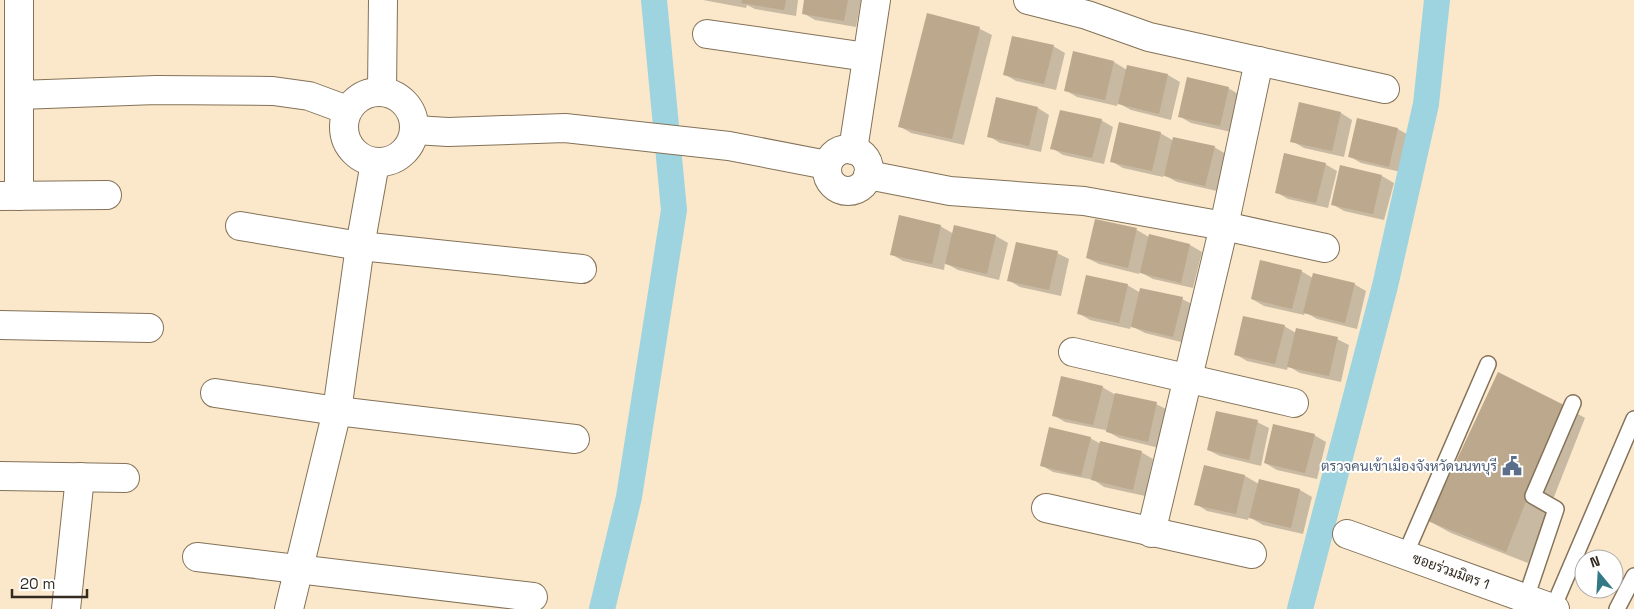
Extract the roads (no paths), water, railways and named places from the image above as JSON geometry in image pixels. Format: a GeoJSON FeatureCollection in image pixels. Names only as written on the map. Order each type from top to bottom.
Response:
{"type":"FeatureCollection","features":[{"type":"Feature","properties":{"kind":"street"},"geometry":{"type":"LineString","coordinates":[[19,0],[10,47],[19,95],[10,196],[107,195]]}},
{"type":"Feature","properties":{"kind":"street"},"geometry":{"type":"LineString","coordinates":[[382,91],[383,0]]}},
{"type":"Feature","properties":{"kind":"street"},"geometry":{"type":"LineString","coordinates":[[853,150],[876,0]]}},
{"type":"Feature","properties":{"kind":"street"},"geometry":{"type":"LineString","coordinates":[[1028,0],[1087,15],[1150,37],[1384,89]]}},
{"type":"Feature","properties":{"kind":"street"},"geometry":{"type":"LineString","coordinates":[[707,34],[867,57]]}},
{"type":"Feature","properties":{"kind":"street"},"geometry":{"type":"LineString","coordinates":[[1151,533],[1224,226],[1259,61]]}},
{"type":"Feature","properties":{"kind":"street"},"geometry":{"type":"LineString","coordinates":[[19,95],[156,90],[273,92],[309,96],[347,110]]}},
{"type":"Feature","properties":{"kind":"street"},"geometry":{"type":"LineString","coordinates":[[382,91],[396,95],[407,104],[413,116],[415,130],[410,144],[402,154],[389,161],[375,163],[362,159],[351,150],[344,138],[343,124],[347,110],[356,100],[368,93],[382,91]]}},
{"type":"Feature","properties":{"kind":"street"},"geometry":{"type":"LineString","coordinates":[[415,130],[448,132],[565,128],[723,145],[828,165]]}},
{"type":"Feature","properties":{"kind":"street"},"geometry":{"type":"LineString","coordinates":[[853,150],[866,159],[868,175],[859,188],[843,190],[836,187],[830,181],[828,165],[837,152],[853,150]]}},
{"type":"Feature","properties":{"kind":"street"},"geometry":{"type":"LineString","coordinates":[[289,609],[300,570],[337,411],[360,246],[375,163]]}},
{"type":"Feature","properties":{"kind":"street"},"geometry":{"type":"LineString","coordinates":[[868,175],[950,191],[1084,201],[1224,226],[1325,248]]}},
{"type":"Feature","properties":{"kind":"street"},"geometry":{"type":"LineString","coordinates":[[240,226],[360,246],[582,269]]}},
{"type":"Feature","properties":{"kind":"street"},"geometry":{"type":"LineString","coordinates":[[0,325],[149,328]]}},
{"type":"Feature","properties":{"kind":"street"},"geometry":{"type":"LineString","coordinates":[[1073,352],[1294,402]]}},
{"type":"Feature","properties":{"kind":"street"},"geometry":{"type":"LineString","coordinates":[[215,393],[337,411],[575,439]]}},
{"type":"Feature","properties":{"kind":"street"},"geometry":{"type":"LineString","coordinates":[[0,476],[125,478]]}},
{"type":"Feature","properties":{"kind":"street"},"geometry":{"type":"LineString","coordinates":[[66,609],[80,477]]}},
{"type":"Feature","properties":{"kind":"street"},"geometry":{"type":"LineString","coordinates":[[1046,508],[1151,533],[1252,554]]}},
{"type":"Feature","properties":{"kind":"street","name":"ซอยร่วมมิตร 1"},"geometry":{"type":"LineString","coordinates":[[1348,534],[1405,555],[1524,604],[1554,608]]}},
{"type":"Feature","properties":{"kind":"street"},"geometry":{"type":"LineString","coordinates":[[197,557],[533,597]]}},
{"type":"Feature","properties":{"kind":"lane"},"geometry":{"type":"LineString","coordinates":[[1405,555],[1488,364]]}},
{"type":"Feature","properties":{"kind":"lane"},"geometry":{"type":"LineString","coordinates":[[1524,604],[1556,509],[1533,496],[1572,403]]}},
{"type":"Feature","properties":{"kind":"lane"},"geometry":{"type":"LineString","coordinates":[[1554,608],[1634,419]]}},
{"type":"Feature","properties":{"kind":"lane"},"geometry":{"type":"LineString","coordinates":[[1617,609],[1634,576]]}},
{"type":"Feature","properties":{"kind":"waterway"},"geometry":{"type":"LineString","coordinates":[[602,609],[629,497],[674,210],[654,0]]}},
{"type":"Feature","properties":{"kind":"waterway"},"geometry":{"type":"LineString","coordinates":[[1300,609],[1385,286],[1426,104],[1437,0]]}},
{"type":"Feature","properties":{"kind":"place","name":"ตรวจคนเข้าเมืองจังหวัดนนทบุรี"},"geometry":{"type":"Point","coordinates":[1512,466]}}]}
